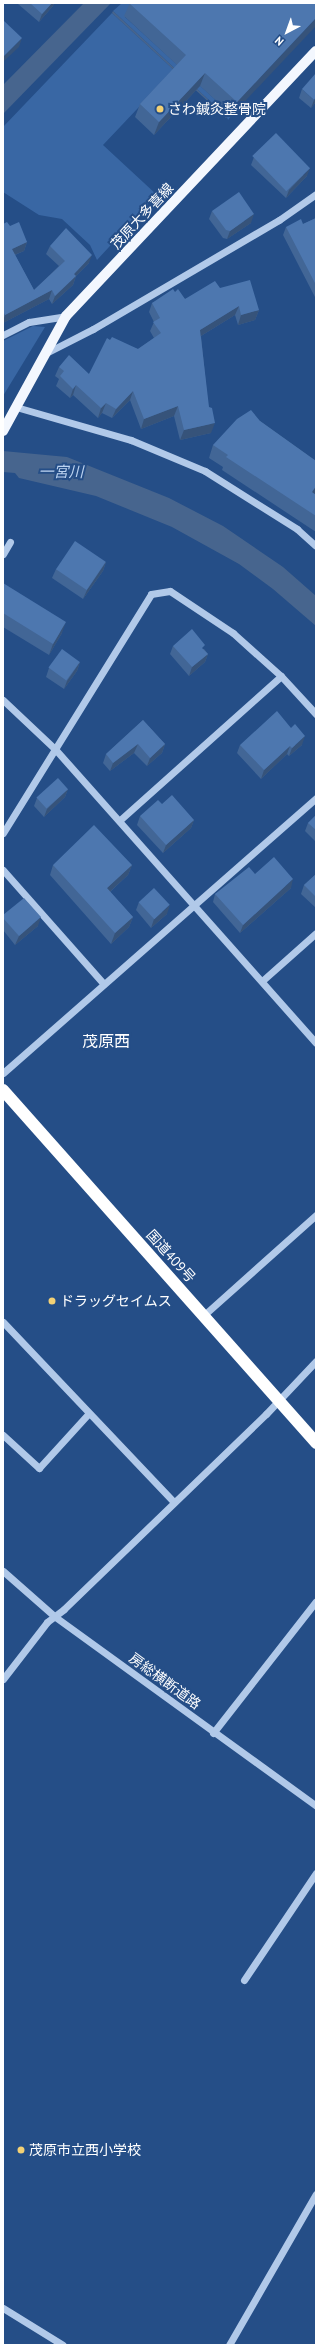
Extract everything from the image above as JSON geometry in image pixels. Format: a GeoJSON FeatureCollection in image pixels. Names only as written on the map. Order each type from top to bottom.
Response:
{"type":"FeatureCollection","features":[{"type":"Feature","properties":{"kind":"highway","name":"国道409号"},"geometry":{"type":"LineString","coordinates":[[3,1090],[316,1443]]}},
{"type":"Feature","properties":{"kind":"main road","name":"茂原大多喜線"},"geometry":{"type":"LineString","coordinates":[[3,431],[66,316],[316,51]]}},
{"type":"Feature","properties":{"kind":"street"},"geometry":{"type":"LineString","coordinates":[[46,353],[107,321],[279,220],[316,194]]}},
{"type":"Feature","properties":{"kind":"street"},"geometry":{"type":"LineString","coordinates":[[3,335],[29,322],[66,316]]}},
{"type":"Feature","properties":{"kind":"street"},"geometry":{"type":"LineString","coordinates":[[16,407],[131,440],[205,471],[297,528],[316,546]]}},
{"type":"Feature","properties":{"kind":"street"},"geometry":{"type":"LineString","coordinates":[[3,554],[10,542]]}},
{"type":"Feature","properties":{"kind":"street"},"geometry":{"type":"LineString","coordinates":[[3,833],[151,594],[170,591],[233,633],[281,676],[316,714]]}},
{"type":"Feature","properties":{"kind":"street"},"geometry":{"type":"LineString","coordinates":[[120,820],[281,676]]}},
{"type":"Feature","properties":{"kind":"street"},"geometry":{"type":"LineString","coordinates":[[3,700],[55,749],[120,820],[316,1043]]}},
{"type":"Feature","properties":{"kind":"street"},"geometry":{"type":"LineString","coordinates":[[3,1073],[316,798]]}},
{"type":"Feature","properties":{"kind":"street"},"geometry":{"type":"LineString","coordinates":[[3,870],[104,984]]}},
{"type":"Feature","properties":{"kind":"street"},"geometry":{"type":"LineString","coordinates":[[262,981],[316,933]]}},
{"type":"Feature","properties":{"kind":"street"},"geometry":{"type":"LineString","coordinates":[[204,1315],[316,1215]]}},
{"type":"Feature","properties":{"kind":"street"},"geometry":{"type":"LineString","coordinates":[[3,1322],[174,1502]]}},
{"type":"Feature","properties":{"kind":"street"},"geometry":{"type":"LineString","coordinates":[[3,1679],[54,1616],[64,1609],[315,1365]]}},
{"type":"Feature","properties":{"kind":"street"},"geometry":{"type":"LineString","coordinates":[[3,1435],[39,1468],[89,1413]]}},
{"type":"Feature","properties":{"kind":"street","name":"房総横断道路"},"geometry":{"type":"LineString","coordinates":[[3,1571],[54,1616],[316,1806]]}},
{"type":"Feature","properties":{"kind":"street"},"geometry":{"type":"LineString","coordinates":[[214,1733],[316,1601]]}},
{"type":"Feature","properties":{"kind":"street"},"geometry":{"type":"LineString","coordinates":[[244,1980],[316,1873]]}},
{"type":"Feature","properties":{"kind":"street"},"geometry":{"type":"LineString","coordinates":[[230,2345],[316,2194]]}},
{"type":"Feature","properties":{"kind":"street"},"geometry":{"type":"LineString","coordinates":[[3,2308],[63,2345]]}},
{"type":"Feature","properties":{"kind":"shaded area"},"geometry":{"type":"Polygon","coordinates":[[[122,3],[137,3],[125,17],[232,115],[228,120],[227,117],[113,11],[122,3]]]}},
{"type":"Feature","properties":{"kind":"shaded area"},"geometry":{"type":"Polygon","coordinates":[[[112,13],[174,70],[103,145],[157,195],[97,260],[90,245],[62,219],[39,215],[3,192],[3,127],[112,13]]]}},
{"type":"Feature","properties":{"kind":"shaded area"},"geometry":{"type":"Polygon","coordinates":[[[33,326],[45,327],[3,396],[3,341],[33,326]]]}},
{"type":"Feature","properties":{"kind":"water"},"geometry":{"type":"Polygon","coordinates":[[[84,3],[111,3],[3,114],[3,85],[84,3]]]}},
{"type":"Feature","properties":{"kind":"water"},"geometry":{"type":"Polygon","coordinates":[[[113,11],[227,117],[226,118],[112,13],[113,11]]]}},
{"type":"Feature","properties":{"kind":"water","name":"一宮川"},"geometry":{"type":"Polygon","coordinates":[[[3,451],[67,457],[169,498],[223,526],[283,567],[316,596],[316,626],[273,589],[239,564],[172,527],[96,496],[19,478],[15,473],[3,472],[3,451]]]}},
{"type":"Feature","properties":{"kind":"building"},"geometry":{"type":"Polygon","coordinates":[[[30,3],[52,3],[42,14],[30,3]]]}},
{"type":"Feature","properties":{"kind":"building"},"geometry":{"type":"Polygon","coordinates":[[[129,3],[316,3],[316,18],[237,102],[205,73],[159,122],[140,104],[186,55],[129,3]]]}},
{"type":"Feature","properties":{"kind":"building"},"geometry":{"type":"Polygon","coordinates":[[[3,20],[22,38],[4,56],[3,54],[3,20]]]}},
{"type":"Feature","properties":{"kind":"building"},"geometry":{"type":"Polygon","coordinates":[[[316,73],[316,97],[314,100],[302,89],[316,73]]]}},
{"type":"Feature","properties":{"kind":"building"},"geometry":{"type":"Polygon","coordinates":[[[276,133],[310,168],[286,191],[252,156],[276,133]]]}},
{"type":"Feature","properties":{"kind":"building"},"geometry":{"type":"Polygon","coordinates":[[[239,192],[254,214],[230,231],[226,230],[212,211],[239,192]]]}},
{"type":"Feature","properties":{"kind":"building"},"geometry":{"type":"Polygon","coordinates":[[[316,218],[316,285],[286,227],[301,219],[303,224],[316,218]]]}},
{"type":"Feature","properties":{"kind":"building"},"geometry":{"type":"Polygon","coordinates":[[[7,222],[10,226],[19,222],[27,242],[12,249],[34,290],[65,261],[50,246],[66,228],[92,255],[74,274],[76,276],[55,296],[52,290],[5,315],[3,311],[3,224],[7,222]]]}},
{"type":"Feature","properties":{"kind":"building"},"geometry":{"type":"Polygon","coordinates":[[[250,280],[259,310],[241,315],[239,306],[200,330],[209,407],[212,408],[215,423],[184,430],[178,406],[144,419],[133,391],[116,409],[106,403],[101,408],[76,385],[73,389],[60,376],[64,371],[59,367],[69,355],[89,374],[107,338],[110,340],[112,337],[138,349],[161,333],[153,322],[160,318],[152,303],[173,289],[175,292],[178,289],[185,299],[215,281],[220,288],[250,280]]]}},
{"type":"Feature","properties":{"kind":"building"},"geometry":{"type":"Polygon","coordinates":[[[251,410],[260,421],[316,461],[316,486],[312,492],[316,495],[316,516],[226,457],[228,455],[213,445],[237,419],[251,410]]]}},
{"type":"Feature","properties":{"kind":"building"},"geometry":{"type":"Polygon","coordinates":[[[75,541],[106,562],[87,590],[56,569],[75,541]]]}},
{"type":"Feature","properties":{"kind":"building"},"geometry":{"type":"Polygon","coordinates":[[[3,583],[66,622],[53,644],[3,613],[3,583]]]}},
{"type":"Feature","properties":{"kind":"building"},"geometry":{"type":"Polygon","coordinates":[[[192,629],[205,645],[202,648],[208,654],[192,667],[173,646],[192,629]]]}},
{"type":"Feature","properties":{"kind":"building"},"geometry":{"type":"Polygon","coordinates":[[[62,649],[80,662],[66,681],[48,668],[62,649]]]}},
{"type":"Feature","properties":{"kind":"building"},"geometry":{"type":"Polygon","coordinates":[[[277,711],[291,728],[295,724],[305,736],[292,748],[290,746],[264,770],[240,745],[277,711]]]}},
{"type":"Feature","properties":{"kind":"building"},"geometry":{"type":"Polygon","coordinates":[[[143,720],[165,744],[150,758],[138,744],[113,763],[106,754],[143,720]]]}},
{"type":"Feature","properties":{"kind":"building"},"geometry":{"type":"Polygon","coordinates":[[[58,778],[68,789],[46,809],[36,797],[58,778]]]}},
{"type":"Feature","properties":{"kind":"building"},"geometry":{"type":"Polygon","coordinates":[[[172,795],[194,820],[166,845],[140,816],[158,800],[162,804],[172,795]]]}},
{"type":"Feature","properties":{"kind":"building"},"geometry":{"type":"Polygon","coordinates":[[[316,815],[316,830],[308,823],[316,815]]]}},
{"type":"Feature","properties":{"kind":"building"},"geometry":{"type":"Polygon","coordinates":[[[94,825],[132,865],[107,888],[133,917],[115,933],[53,865],[94,825]]]}},
{"type":"Feature","properties":{"kind":"building"},"geometry":{"type":"Polygon","coordinates":[[[274,857],[293,879],[243,925],[215,894],[249,867],[255,874],[274,857]]]}},
{"type":"Feature","properties":{"kind":"building"},"geometry":{"type":"Polygon","coordinates":[[[316,874],[316,897],[304,885],[316,874]]]}},
{"type":"Feature","properties":{"kind":"building"},"geometry":{"type":"Polygon","coordinates":[[[154,888],[170,905],[154,919],[139,902],[154,888]]]}},
{"type":"Feature","properties":{"kind":"building"},"geometry":{"type":"Polygon","coordinates":[[[24,898],[41,917],[19,936],[3,918],[3,915],[24,898]]]}},
{"type":"Feature","properties":{"kind":"place","name":"さわ鍼灸整骨院"},"geometry":{"type":"Point","coordinates":[160,109]}},
{"type":"Feature","properties":{"kind":"place","name":"ドラッグセイムス"},"geometry":{"type":"Point","coordinates":[52,1301]}},
{"type":"Feature","properties":{"kind":"place","name":"茂原市立西小学校"},"geometry":{"type":"Point","coordinates":[21,2150]}},
{"type":"Feature","properties":{"kind":"district","name":"茂原西"},"geometry":{"type":"Point","coordinates":[106,1041]}}]}
